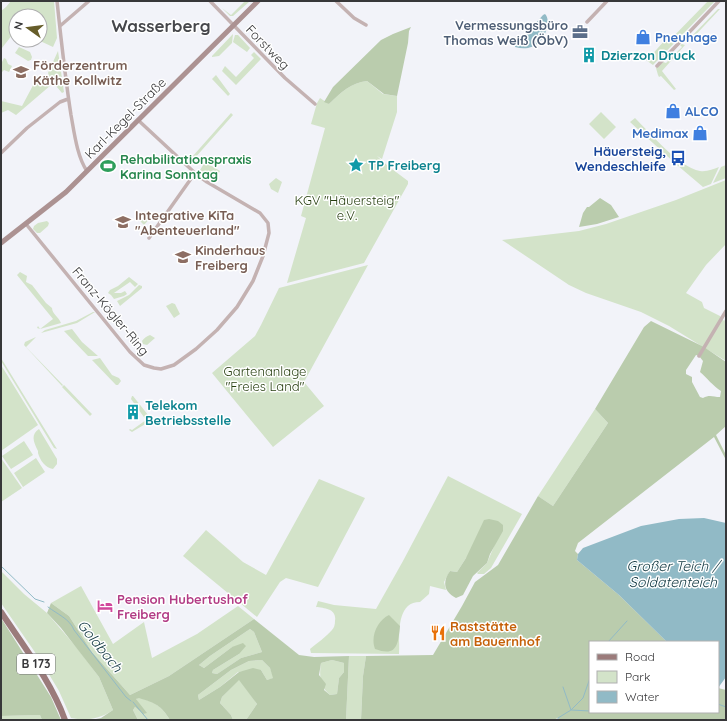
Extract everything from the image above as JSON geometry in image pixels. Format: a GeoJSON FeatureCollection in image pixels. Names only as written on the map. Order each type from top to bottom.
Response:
{"type":"FeatureCollection","features":[{"type":"Feature","properties":{"kind":"main road","name":"B 173"},"geometry":{"type":"LineString","coordinates":[[1,612],[41,671],[65,720]]}},
{"type":"Feature","properties":{"kind":"street"},"geometry":{"type":"LineString","coordinates":[[57,1],[68,99],[74,133],[82,161],[87,171]]}},
{"type":"Feature","properties":{"kind":"street"},"geometry":{"type":"LineString","coordinates":[[60,26],[89,1]]}},
{"type":"Feature","properties":{"kind":"street","name":"Forstweg"},"geometry":{"type":"LineString","coordinates":[[210,1],[284,78],[315,104]]}},
{"type":"Feature","properties":{"kind":"street","name":"Karl-Kegel-Straße"},"geometry":{"type":"LineString","coordinates":[[1,243],[60,197],[258,1]]}},
{"type":"Feature","properties":{"kind":"street"},"geometry":{"type":"LineString","coordinates":[[336,1],[354,18],[366,25]]}},
{"type":"Feature","properties":{"kind":"street"},"geometry":{"type":"LineString","coordinates":[[587,22],[607,1]]}},
{"type":"Feature","properties":{"kind":"street"},"geometry":{"type":"LineString","coordinates":[[657,66],[719,1]]}},
{"type":"Feature","properties":{"kind":"street"},"geometry":{"type":"LineString","coordinates":[[1,153],[27,128],[60,102],[68,99]]}},
{"type":"Feature","properties":{"kind":"street","name":"Franz-Kögler-Ring"},"geometry":{"type":"LineString","coordinates":[[26,224],[138,360],[150,368],[161,369],[168,367],[182,359],[217,330],[237,307],[253,281],[263,256],[269,233],[268,223],[260,213],[195,173],[138,120]]}},
{"type":"Feature","properties":{"kind":"street"},"geometry":{"type":"LineString","coordinates":[[149,238],[195,173]]}},
{"type":"Feature","properties":{"kind":"street"},"geometry":{"type":"LineString","coordinates":[[699,356],[726,311]]}},
{"type":"Feature","properties":{"kind":"green space"},"geometry":{"type":"Polygon","coordinates":[[[11,1],[54,1],[57,38],[53,47],[48,45],[48,8],[8,8],[8,40],[2,48],[1,11],[11,1]]]}},
{"type":"Feature","properties":{"kind":"green space"},"geometry":{"type":"Polygon","coordinates":[[[245,1],[249,2],[233,16],[230,16],[222,8],[231,15],[245,1]]]}},
{"type":"Feature","properties":{"kind":"green space"},"geometry":{"type":"Polygon","coordinates":[[[708,1],[715,1],[653,65],[643,58],[645,56],[649,58],[665,40],[668,42],[708,1]]]}},
{"type":"Feature","properties":{"kind":"green space"},"geometry":{"type":"Polygon","coordinates":[[[718,9],[720,9],[688,43],[686,41],[687,38],[689,39],[718,9]]]}},
{"type":"Feature","properties":{"kind":"green space"},"geometry":{"type":"Polygon","coordinates":[[[411,27],[397,96],[384,94],[367,81],[361,82],[346,89],[329,104],[324,102],[333,87],[381,40],[411,27]]]}},
{"type":"Feature","properties":{"kind":"green space"},"geometry":{"type":"Polygon","coordinates":[[[233,34],[232,43],[219,56],[212,57],[212,56],[233,34]]]}},
{"type":"Feature","properties":{"kind":"green space"},"geometry":{"type":"Polygon","coordinates":[[[235,35],[238,35],[250,48],[247,52],[233,42],[235,35]]]}},
{"type":"Feature","properties":{"kind":"green space"},"geometry":{"type":"Polygon","coordinates":[[[680,45],[685,45],[662,71],[676,89],[674,90],[661,76],[659,77],[656,68],[663,62],[666,63],[682,47],[680,45]]]}},
{"type":"Feature","properties":{"kind":"green space"},"geometry":{"type":"Polygon","coordinates":[[[18,48],[21,48],[30,52],[32,57],[31,60],[28,61],[15,53],[18,48]]]}},
{"type":"Feature","properties":{"kind":"green space"},"geometry":{"type":"Polygon","coordinates":[[[58,51],[64,92],[62,93],[51,80],[48,73],[58,51]]]}},
{"type":"Feature","properties":{"kind":"green space"},"geometry":{"type":"Polygon","coordinates":[[[254,52],[261,59],[236,85],[222,71],[225,66],[236,77],[254,58],[251,55],[254,52]]]}},
{"type":"Feature","properties":{"kind":"green space"},"geometry":{"type":"Polygon","coordinates":[[[4,58],[8,64],[12,66],[9,72],[4,70],[1,73],[1,64],[4,58]]]}},
{"type":"Feature","properties":{"kind":"green space"},"geometry":{"type":"Polygon","coordinates":[[[216,75],[230,94],[228,96],[212,79],[216,75]]]}},
{"type":"Feature","properties":{"kind":"green space"},"geometry":{"type":"Polygon","coordinates":[[[38,76],[51,85],[16,115],[8,110],[1,113],[1,101],[22,106],[38,76]]]}},
{"type":"Feature","properties":{"kind":"green space","name":"KGV \"Häuersteig\" e.V."},"geometry":{"type":"Polygon","coordinates":[[[367,81],[383,94],[397,96],[397,112],[382,159],[377,156],[408,181],[408,184],[364,263],[287,283],[306,218],[301,216],[325,128],[311,124],[317,103],[320,98],[329,104],[346,89],[361,82],[367,81]]]}},
{"type":"Feature","properties":{"kind":"green space"},"geometry":{"type":"Polygon","coordinates":[[[601,112],[616,127],[604,139],[589,124],[601,112]]]}},
{"type":"Feature","properties":{"kind":"green space"},"geometry":{"type":"Polygon","coordinates":[[[231,113],[233,115],[194,159],[192,157],[231,113]]]}},
{"type":"Feature","properties":{"kind":"green space"},"geometry":{"type":"Polygon","coordinates":[[[635,118],[665,149],[683,163],[700,171],[708,171],[719,167],[711,184],[703,187],[677,165],[630,122],[635,118]]]}},
{"type":"Feature","properties":{"kind":"green space"},"geometry":{"type":"Polygon","coordinates":[[[205,162],[220,171],[215,179],[200,170],[205,162]]]}},
{"type":"Feature","properties":{"kind":"green space"},"geometry":{"type":"Polygon","coordinates":[[[726,165],[726,178],[713,183],[721,167],[726,165]]]}},
{"type":"Feature","properties":{"kind":"green space"},"geometry":{"type":"Polygon","coordinates":[[[276,178],[282,182],[278,193],[271,189],[269,184],[276,178]]]}},
{"type":"Feature","properties":{"kind":"green space"},"geometry":{"type":"Polygon","coordinates":[[[726,180],[726,244],[706,265],[686,293],[702,302],[704,308],[720,316],[724,321],[726,318],[726,361],[669,326],[641,312],[586,293],[569,285],[502,240],[579,231],[606,224],[676,200],[726,180]]]}},
{"type":"Feature","properties":{"kind":"green space"},"geometry":{"type":"Polygon","coordinates":[[[600,198],[611,205],[619,217],[597,224],[579,227],[583,213],[587,207],[600,198]]]}},
{"type":"Feature","properties":{"kind":"green space"},"geometry":{"type":"Polygon","coordinates":[[[148,212],[152,216],[144,225],[140,221],[148,212]]]}},
{"type":"Feature","properties":{"kind":"green space"},"geometry":{"type":"Polygon","coordinates":[[[47,221],[49,223],[48,226],[40,233],[37,233],[33,229],[38,223],[47,221]]]}},
{"type":"Feature","properties":{"kind":"green space","name":"Gartenanlage \"Freies Land\""},"geometry":{"type":"Polygon","coordinates":[[[368,265],[304,382],[324,406],[273,447],[212,373],[255,336],[279,288],[368,265]]]}},
{"type":"Feature","properties":{"kind":"green space"},"geometry":{"type":"Polygon","coordinates":[[[20,272],[27,276],[26,282],[32,285],[46,303],[52,308],[53,312],[61,323],[40,329],[53,319],[17,275],[20,272]]]}},
{"type":"Feature","properties":{"kind":"green space"},"geometry":{"type":"Polygon","coordinates":[[[129,277],[138,284],[135,287],[130,282],[111,295],[108,293],[110,290],[118,286],[129,277]]]}},
{"type":"Feature","properties":{"kind":"green space"},"geometry":{"type":"Polygon","coordinates":[[[139,285],[142,286],[142,288],[120,306],[117,301],[129,295],[139,285]]]}},
{"type":"Feature","properties":{"kind":"green space"},"geometry":{"type":"Polygon","coordinates":[[[125,291],[127,294],[114,299],[111,295],[114,293],[121,293],[125,291]]]}},
{"type":"Feature","properties":{"kind":"green space"},"geometry":{"type":"Polygon","coordinates":[[[172,303],[175,304],[180,314],[174,318],[166,306],[172,303]]]}},
{"type":"Feature","properties":{"kind":"green space"},"geometry":{"type":"Polygon","coordinates":[[[95,312],[77,323],[41,333],[45,330],[76,321],[95,312]]]}},
{"type":"Feature","properties":{"kind":"green space"},"geometry":{"type":"Polygon","coordinates":[[[651,321],[704,347],[726,362],[726,426],[716,435],[726,455],[726,460],[714,437],[578,543],[575,551],[578,554],[577,560],[619,595],[666,641],[589,641],[589,713],[719,713],[719,688],[726,690],[726,720],[560,720],[558,718],[553,720],[361,720],[363,676],[366,656],[433,655],[475,582],[498,565],[538,496],[553,506],[608,423],[595,409],[644,327],[651,321]],[[696,355],[686,370],[686,374],[692,377],[692,382],[700,397],[720,397],[721,391],[700,372],[703,361],[696,355]]]}},
{"type":"Feature","properties":{"kind":"green space"},"geometry":{"type":"Polygon","coordinates":[[[72,329],[82,342],[98,356],[88,356],[64,331],[72,329]]]}},
{"type":"Feature","properties":{"kind":"green space"},"geometry":{"type":"Polygon","coordinates":[[[150,335],[155,338],[147,345],[143,344],[142,341],[150,335]]]}},
{"type":"Feature","properties":{"kind":"green space"},"geometry":{"type":"Polygon","coordinates":[[[36,337],[26,347],[63,385],[62,386],[24,345],[25,342],[36,337]]]}},
{"type":"Feature","properties":{"kind":"green space"},"geometry":{"type":"Polygon","coordinates":[[[1,358],[57,449],[54,448],[1,361],[1,358]]]}},
{"type":"Feature","properties":{"kind":"green space"},"geometry":{"type":"Polygon","coordinates":[[[100,358],[112,375],[119,378],[121,381],[118,385],[116,385],[92,360],[100,358]]]}},
{"type":"Feature","properties":{"kind":"green space"},"geometry":{"type":"Polygon","coordinates":[[[1,365],[38,425],[1,451],[1,365]]]}},
{"type":"Feature","properties":{"kind":"green space"},"geometry":{"type":"Polygon","coordinates":[[[64,385],[92,414],[90,416],[62,387],[64,385]]]}},
{"type":"Feature","properties":{"kind":"green space"},"geometry":{"type":"Polygon","coordinates":[[[132,396],[152,420],[132,432],[129,430],[132,430],[146,420],[131,399],[132,396]]]}},
{"type":"Feature","properties":{"kind":"green space"},"geometry":{"type":"Polygon","coordinates":[[[595,409],[608,423],[553,506],[538,496],[595,409]]]}},
{"type":"Feature","properties":{"kind":"green space"},"geometry":{"type":"Polygon","coordinates":[[[39,429],[57,459],[57,464],[53,469],[45,465],[42,461],[35,445],[34,434],[39,429]]]}},
{"type":"Feature","properties":{"kind":"green space"},"geometry":{"type":"Polygon","coordinates":[[[24,441],[33,455],[11,469],[2,456],[24,441]]]}},
{"type":"Feature","properties":{"kind":"green space"},"geometry":{"type":"Polygon","coordinates":[[[1,458],[22,488],[1,502],[1,458]]]}},
{"type":"Feature","properties":{"kind":"green space"},"geometry":{"type":"Polygon","coordinates":[[[36,458],[45,472],[23,487],[14,473],[36,458]]]}},
{"type":"Feature","properties":{"kind":"green space"},"geometry":{"type":"Polygon","coordinates":[[[448,476],[522,514],[491,568],[484,574],[477,573],[487,563],[495,544],[466,558],[457,572],[450,571],[444,582],[446,590],[430,586],[429,594],[420,602],[412,604],[406,608],[400,622],[399,654],[311,653],[310,649],[330,633],[335,624],[334,614],[330,610],[316,607],[318,601],[334,605],[376,609],[448,476]]]}},
{"type":"Feature","properties":{"kind":"green space"},"geometry":{"type":"Polygon","coordinates":[[[319,479],[365,498],[318,587],[286,578],[280,582],[257,617],[183,556],[206,530],[243,562],[266,575],[319,479]]]}},
{"type":"Feature","properties":{"kind":"green space"},"geometry":{"type":"Polygon","coordinates":[[[489,519],[498,521],[503,525],[503,531],[490,554],[487,563],[473,576],[463,595],[456,598],[447,590],[445,583],[447,575],[450,571],[457,572],[466,558],[484,520],[489,519]]]}},
{"type":"Feature","properties":{"kind":"green space"},"geometry":{"type":"Polygon","coordinates":[[[1,571],[24,594],[47,613],[77,648],[99,677],[113,710],[93,718],[71,718],[59,691],[41,661],[1,603],[1,571]]]}},
{"type":"Feature","properties":{"kind":"green space"},"geometry":{"type":"Polygon","coordinates":[[[81,586],[113,644],[144,622],[152,658],[197,634],[238,606],[254,619],[169,676],[130,695],[92,652],[69,616],[51,603],[81,586]]]}},
{"type":"Feature","properties":{"kind":"green space"},"geometry":{"type":"Polygon","coordinates":[[[51,603],[69,616],[92,652],[130,695],[169,676],[254,619],[299,655],[314,657],[349,656],[346,720],[246,720],[257,704],[239,680],[222,697],[220,703],[231,715],[233,720],[170,720],[164,711],[157,705],[139,698],[136,699],[147,713],[143,714],[135,707],[133,710],[138,720],[91,720],[101,718],[113,710],[99,677],[61,628],[47,613],[51,603]],[[250,629],[199,665],[204,668],[232,647],[243,643],[246,646],[239,654],[213,670],[212,673],[217,674],[241,658],[262,652],[254,632],[250,629]],[[262,660],[249,661],[231,670],[198,695],[199,700],[220,687],[239,672],[253,668],[261,670],[267,680],[273,678],[270,668],[262,660]],[[332,660],[321,663],[319,675],[326,684],[324,690],[330,695],[337,694],[339,678],[344,672],[344,663],[332,660]]]}},
{"type":"Feature","properties":{"kind":"green space"},"geometry":{"type":"Polygon","coordinates":[[[389,615],[400,626],[397,644],[395,648],[388,651],[375,649],[374,634],[376,629],[381,621],[389,615]]]}},
{"type":"Feature","properties":{"kind":"green space"},"geometry":{"type":"Polygon","coordinates":[[[1,618],[51,697],[61,720],[42,720],[40,715],[1,716],[1,618]]]}},
{"type":"Feature","properties":{"kind":"green space"},"geometry":{"type":"Polygon","coordinates":[[[250,629],[254,632],[262,652],[241,658],[217,674],[212,673],[213,670],[239,654],[232,647],[204,668],[199,665],[210,656],[250,629]]]}},
{"type":"Feature","properties":{"kind":"green space"},"geometry":{"type":"Polygon","coordinates":[[[349,656],[366,656],[363,676],[361,720],[346,720],[349,656]]]}},
{"type":"Feature","properties":{"kind":"green space"},"geometry":{"type":"Polygon","coordinates":[[[262,660],[270,668],[274,678],[267,680],[261,670],[238,672],[220,687],[199,700],[198,695],[231,670],[249,661],[262,660]]]}},
{"type":"Feature","properties":{"kind":"green space"},"geometry":{"type":"Polygon","coordinates":[[[332,660],[344,663],[344,672],[339,678],[337,694],[330,695],[322,685],[320,668],[321,663],[332,660]]]}},
{"type":"Feature","properties":{"kind":"green space"},"geometry":{"type":"Polygon","coordinates":[[[239,679],[257,704],[246,720],[233,720],[231,715],[220,703],[222,697],[239,679]]]}},
{"type":"Feature","properties":{"kind":"green space"},"geometry":{"type":"Polygon","coordinates":[[[139,697],[157,705],[164,711],[170,720],[138,720],[133,710],[135,707],[143,714],[136,699],[139,697]]]}},
{"type":"Feature","properties":{"kind":"green space"},"geometry":{"type":"Polygon","coordinates":[[[40,715],[42,720],[1,720],[1,716],[40,715]]]}},
{"type":"Feature","properties":{"kind":"water"},"geometry":{"type":"Polygon","coordinates":[[[545,14],[548,21],[544,37],[532,47],[515,47],[515,45],[545,14]]]}},
{"type":"Feature","properties":{"kind":"water","name":"Großer Teich / Soldatenteich"},"geometry":{"type":"Polygon","coordinates":[[[704,518],[726,523],[726,677],[719,687],[719,641],[666,641],[619,595],[577,560],[578,554],[583,548],[641,526],[679,519],[704,518]]]}},
{"type":"Feature","properties":{"kind":"waterway","name":"Goldbach"},"geometry":{"type":"LineString","coordinates":[[1,566],[35,599],[44,602]]}},
{"type":"Feature","properties":{"kind":"waterway","name":"Goldbach"},"geometry":{"type":"LineString","coordinates":[[48,607],[70,623],[126,697],[131,701]]}},
{"type":"Feature","properties":{"kind":"waterway"},"geometry":{"type":"LineString","coordinates":[[609,641],[627,621]]}},
{"type":"Feature","properties":{"kind":"waterway"},"geometry":{"type":"LineString","coordinates":[[558,720],[558,718],[571,710],[583,698],[589,681]]}},
{"type":"Feature","properties":{"kind":"waterway"},"geometry":{"type":"LineString","coordinates":[[563,687],[571,710],[589,711]]}},
{"type":"Feature","properties":{"kind":"waterway","name":"Goldbach"},"geometry":{"type":"LineString","coordinates":[[133,702],[148,720]]}},
{"type":"Feature","properties":{"kind":"waterway"},"geometry":{"type":"LineString","coordinates":[[719,704],[726,707]]}},
{"type":"Feature","properties":{"kind":"place","name":"Vermessungsbüro Thomas Weiß (ÖbV)"},"geometry":{"type":"Point","coordinates":[580,32]}},
{"type":"Feature","properties":{"kind":"place","name":"Pneuhage"},"geometry":{"type":"Point","coordinates":[643,37]}},
{"type":"Feature","properties":{"kind":"place","name":"Dzierzon Druck"},"geometry":{"type":"Point","coordinates":[589,55]}},
{"type":"Feature","properties":{"kind":"place","name":"Förderzentrum Käthe Kollwitz"},"geometry":{"type":"Point","coordinates":[21,72]}},
{"type":"Feature","properties":{"kind":"place","name":"ALCO"},"geometry":{"type":"Point","coordinates":[673,111]}},
{"type":"Feature","properties":{"kind":"place","name":"Medimax"},"geometry":{"type":"Point","coordinates":[700,133]}},
{"type":"Feature","properties":{"kind":"place","name":"Häuersteig, Wendeschleife"},"geometry":{"type":"Point","coordinates":[678,158]}},
{"type":"Feature","properties":{"kind":"place","name":"TP Freiberg"},"geometry":{"type":"Point","coordinates":[356,165]}},
{"type":"Feature","properties":{"kind":"place","name":"Rehabilitationspraxis Karina Sonntag"},"geometry":{"type":"Point","coordinates":[108,166]}},
{"type":"Feature","properties":{"kind":"place","name":"Integrative KiTa \"Abenteuerland\""},"geometry":{"type":"Point","coordinates":[123,222]}},
{"type":"Feature","properties":{"kind":"place","name":"Kinderhaus Freiberg"},"geometry":{"type":"Point","coordinates":[183,257]}},
{"type":"Feature","properties":{"kind":"place","name":"Telekom Betriebsstelle"},"geometry":{"type":"Point","coordinates":[133,412]}},
{"type":"Feature","properties":{"kind":"place","name":"Pension Hubertushof Freiberg"},"geometry":{"type":"Point","coordinates":[105,606]}},
{"type":"Feature","properties":{"kind":"place","name":"Raststätte am Bauernhof"},"geometry":{"type":"Point","coordinates":[438,633]}},
{"type":"Feature","properties":{"kind":"district","name":"Wasserberg"},"geometry":{"type":"Point","coordinates":[161,26]}}]}
